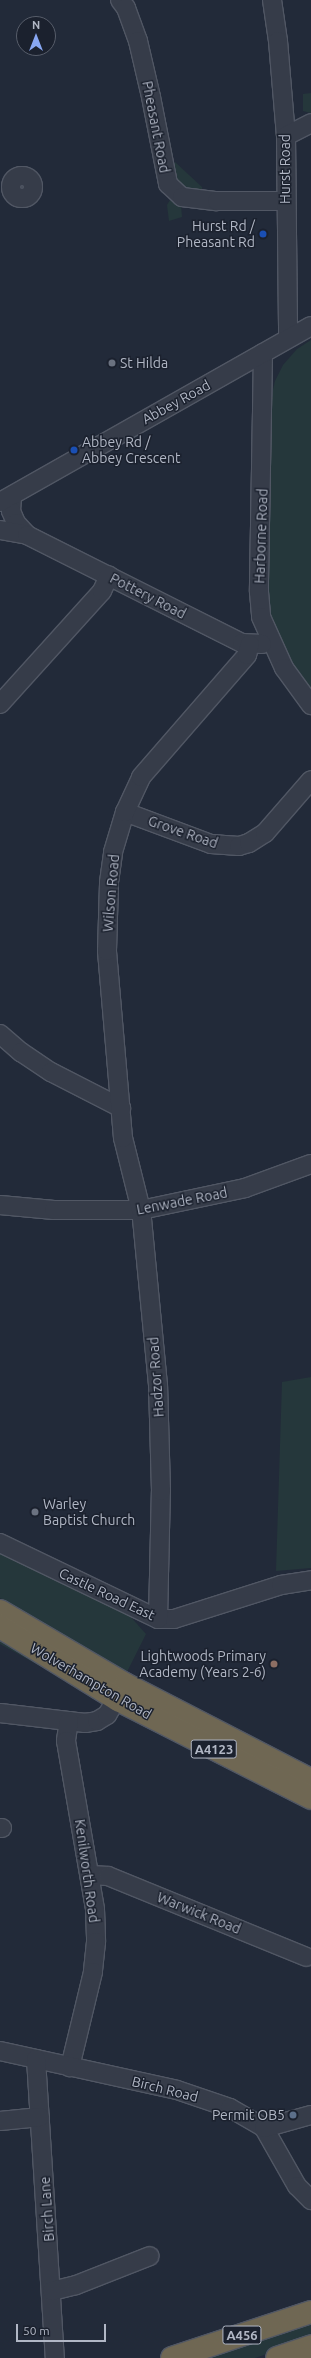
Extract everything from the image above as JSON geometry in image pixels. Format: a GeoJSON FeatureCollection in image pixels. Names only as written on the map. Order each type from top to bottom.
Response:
{"type":"FeatureCollection","features":[{"type":"Feature","properties":{"kind":"highway","name":"Wolverhampton Road"},"geometry":{"type":"LineString","coordinates":[[0,1611],[121,1692],[311,1780]]}},
{"type":"Feature","properties":{"kind":"highway","name":"Wolverhampton Road"},"geometry":{"type":"LineString","coordinates":[[0,1627],[121,1692],[311,1798]]}},
{"type":"Feature","properties":{"kind":"highway","name":"A456"},"geometry":{"type":"LineString","coordinates":[[172,2358],[311,2312]]}},
{"type":"Feature","properties":{"kind":"highway","name":"A456"},"geometry":{"type":"LineString","coordinates":[[277,2358],[311,2346]]}},
{"type":"Feature","properties":{"kind":"street","name":"Pheasant Road"},"geometry":{"type":"LineString","coordinates":[[120,0],[126,8],[138,41],[152,97],[168,184],[182,197],[217,201],[285,201]]}},
{"type":"Feature","properties":{"kind":"street","name":"Hurst Road"},"geometry":{"type":"LineString","coordinates":[[272,0],[278,41],[286,136],[285,201],[288,338]]}},
{"type":"Feature","properties":{"kind":"street"},"geometry":{"type":"LineString","coordinates":[[286,136],[311,123]]}},
{"type":"Feature","properties":{"kind":"street","name":"Abbey Road"},"geometry":{"type":"LineString","coordinates":[[4,502],[311,326]]}},
{"type":"Feature","properties":{"kind":"street","name":"Harborne Road"},"geometry":{"type":"LineString","coordinates":[[263,353],[259,592],[261,617],[284,668],[311,705]]}},
{"type":"Feature","properties":{"kind":"street"},"geometry":{"type":"LineString","coordinates":[[0,515],[4,502]]}},
{"type":"Feature","properties":{"kind":"street","name":"Pottery Road"},"geometry":{"type":"LineString","coordinates":[[4,502],[11,511],[16,523],[27,535]]}},
{"type":"Feature","properties":{"kind":"street","name":"Pottery Road"},"geometry":{"type":"LineString","coordinates":[[0,530],[27,535],[242,643],[262,644],[272,640]]}},
{"type":"Feature","properties":{"kind":"street"},"geometry":{"type":"LineString","coordinates":[[0,704],[102,591],[109,576]]}},
{"type":"Feature","properties":{"kind":"street","name":"Wilson Road"},"geometry":{"type":"LineString","coordinates":[[123,1138],[107,951],[108,912],[114,852],[125,812],[141,777],[247,655],[250,644]]}},
{"type":"Feature","properties":{"kind":"street","name":"Grove Road"},"geometry":{"type":"LineString","coordinates":[[125,812],[211,844],[239,846],[249,843],[265,833],[311,780]]}},
{"type":"Feature","properties":{"kind":"street"},"geometry":{"type":"LineString","coordinates":[[0,1034],[21,1052],[52,1072],[121,1108]]}},
{"type":"Feature","properties":{"kind":"street","name":"Hadzor Road"},"geometry":{"type":"LineString","coordinates":[[123,1138],[141,1210],[158,1385],[161,1491],[158,1619]]}},
{"type":"Feature","properties":{"kind":"street","name":"Lenwade Road"},"geometry":{"type":"LineString","coordinates":[[0,1205],[54,1210],[141,1210],[246,1188],[311,1164]]}},
{"type":"Feature","properties":{"kind":"street","name":"Castle Road East"},"geometry":{"type":"LineString","coordinates":[[0,1543],[158,1619],[174,1619],[281,1584],[311,1580]]}},
{"type":"Feature","properties":{"kind":"street"},"geometry":{"type":"LineString","coordinates":[[0,1713],[69,1721],[97,1721],[108,1715],[121,1692]]}},
{"type":"Feature","properties":{"kind":"street","name":"Kenilworth Road"},"geometry":{"type":"LineString","coordinates":[[69,1721],[66,1741],[96,1909],[93,1972],[70,2067]]}},
{"type":"Feature","properties":{"kind":"street","name":"Warwick Road"},"geometry":{"type":"LineString","coordinates":[[90,1875],[108,1876],[306,1957]]}},
{"type":"Feature","properties":{"kind":"street","name":"Birch Road"},"geometry":{"type":"LineString","coordinates":[[0,2051],[177,2090],[230,2108],[264,2128],[297,2186],[311,2200]]}},
{"type":"Feature","properties":{"kind":"street","name":"Birch Lane"},"geometry":{"type":"LineString","coordinates":[[36,2059],[52,2291],[55,2358]]}},
{"type":"Feature","properties":{"kind":"street"},"geometry":{"type":"LineString","coordinates":[[264,2128],[311,2114]]}},
{"type":"Feature","properties":{"kind":"street"},"geometry":{"type":"LineString","coordinates":[[0,2121],[40,2117]]}},
{"type":"Feature","properties":{"kind":"street"},"geometry":{"type":"LineString","coordinates":[[52,2291],[76,2285],[150,2256]]}},
{"type":"Feature","properties":{"kind":"shaded area"},"geometry":{"type":"Polygon","coordinates":[[[311,93],[311,113],[303,111],[303,94],[311,93]]]}},
{"type":"Feature","properties":{"kind":"shaded area"},"geometry":{"type":"Polygon","coordinates":[[[175,162],[202,187],[202,192],[186,189],[178,183],[173,164],[175,162]]]}},
{"type":"Feature","properties":{"kind":"shaded area"},"geometry":{"type":"Polygon","coordinates":[[[170,200],[181,205],[182,217],[169,221],[167,205],[170,200]]]}},
{"type":"Feature","properties":{"kind":"shaded area"},"geometry":{"type":"Polygon","coordinates":[[[311,340],[311,693],[292,668],[267,610],[271,398],[275,381],[283,365],[297,349],[311,340]]]}},
{"type":"Feature","properties":{"kind":"shaded area"},"geometry":{"type":"Polygon","coordinates":[[[311,1377],[311,1568],[276,1571],[282,1382],[311,1377]]]}},
{"type":"Feature","properties":{"kind":"shaded area"},"geometry":{"type":"Polygon","coordinates":[[[0,1551],[129,1615],[146,1634],[126,1674],[0,1598],[0,1551]]]}},
{"type":"Feature","properties":{"kind":"shaded area"},"geometry":{"type":"Polygon","coordinates":[[[0,1635],[105,1702],[0,1644],[0,1635]]]}},
{"type":"Feature","properties":{"kind":"shaded area"},"geometry":{"type":"Polygon","coordinates":[[[311,2319],[311,2339],[255,2358],[194,2358],[311,2319]]]}},
{"type":"Feature","properties":{"kind":"place","name":"Hurst Rd / Pheasant Rd"},"geometry":{"type":"Point","coordinates":[263,234]}},
{"type":"Feature","properties":{"kind":"place","name":"St Hilda"},"geometry":{"type":"Point","coordinates":[112,363]}},
{"type":"Feature","properties":{"kind":"place","name":"Abbey Rd / Abbey Crescent"},"geometry":{"type":"Point","coordinates":[74,450]}},
{"type":"Feature","properties":{"kind":"place","name":"Warley Baptist Church"},"geometry":{"type":"Point","coordinates":[35,1512]}},
{"type":"Feature","properties":{"kind":"place","name":"Lightwoods Primary Academy (Years 2-6)"},"geometry":{"type":"Point","coordinates":[274,1664]}},
{"type":"Feature","properties":{"kind":"place","name":"Permit OB5"},"geometry":{"type":"Point","coordinates":[293,2115]}}]}
